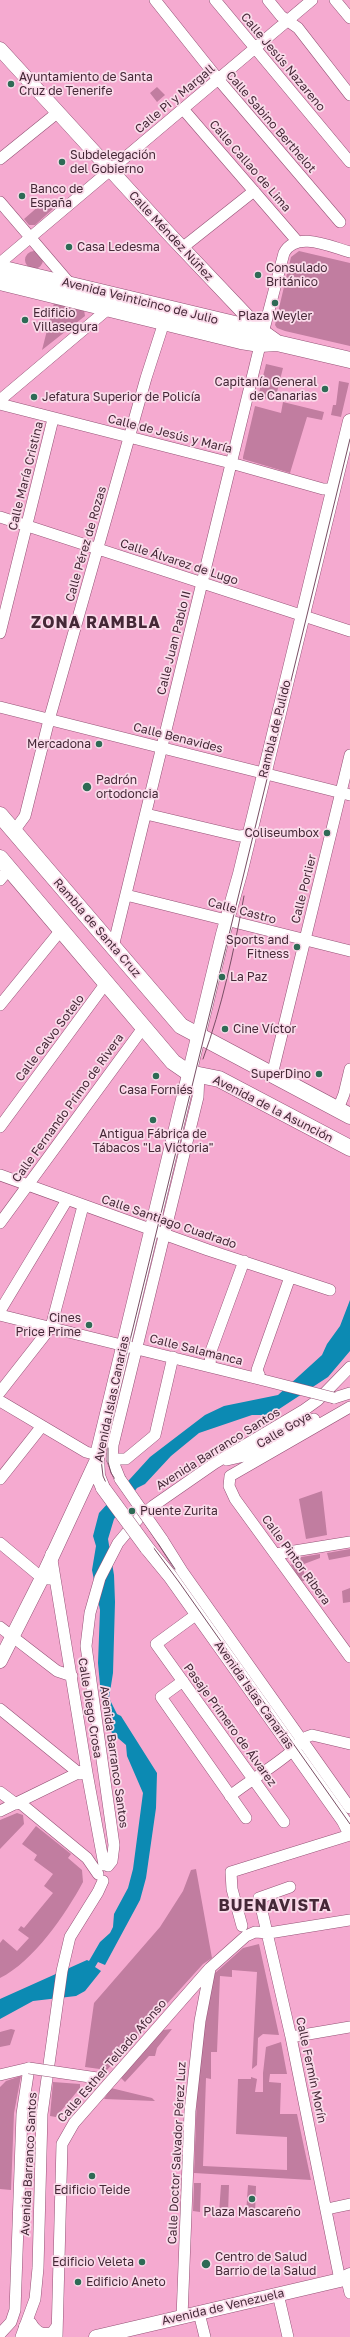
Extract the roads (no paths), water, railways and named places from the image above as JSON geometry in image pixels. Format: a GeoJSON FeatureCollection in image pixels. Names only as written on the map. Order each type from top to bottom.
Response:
{"type":"FeatureCollection","features":[{"type":"Feature","properties":{"kind":"main road","name":"Avenida Veinticinco de Julio"},"geometry":{"type":"LineString","coordinates":[[0,268],[71,284],[167,315]]}},
{"type":"Feature","properties":{"kind":"main road","name":"Avenida Veinticinco de Julio"},"geometry":{"type":"LineString","coordinates":[[0,282],[108,309],[167,315],[263,333],[277,343],[350,360]]}},
{"type":"Feature","properties":{"kind":"main road","name":"Rambla de Santa Cruz"},"geometry":{"type":"LineString","coordinates":[[0,815],[181,1026],[198,1037]]}},
{"type":"Feature","properties":{"kind":"main road"},"geometry":{"type":"LineString","coordinates":[[3,869],[61,930],[170,1059],[194,1074]]}},
{"type":"Feature","properties":{"kind":"main road"},"geometry":{"type":"LineString","coordinates":[[198,1037],[344,1113]]}},
{"type":"Feature","properties":{"kind":"main road","name":"Avenida de la Asunción"},"geometry":{"type":"LineString","coordinates":[[194,1074],[219,1078],[350,1148]]}},
{"type":"Feature","properties":{"kind":"street","name":"Calle Sabino Berthelot"},"geometry":{"type":"LineString","coordinates":[[155,0],[218,80],[340,222]]}},
{"type":"Feature","properties":{"kind":"street","name":"Calle Jesús Nazareno"},"geometry":{"type":"LineString","coordinates":[[214,0],[350,162]]}},
{"type":"Feature","properties":{"kind":"street"},"geometry":{"type":"LineString","coordinates":[[268,0],[287,21],[298,28],[350,95]]}},
{"type":"Feature","properties":{"kind":"street","name":"Calle Pi y Margall"},"geometry":{"type":"LineString","coordinates":[[0,263],[312,0]]}},
{"type":"Feature","properties":{"kind":"street"},"geometry":{"type":"LineString","coordinates":[[335,0],[350,18]]}},
{"type":"Feature","properties":{"kind":"street","name":"Calle Méndez Núñez"},"geometry":{"type":"LineString","coordinates":[[0,49],[182,248],[263,333]]}},
{"type":"Feature","properties":{"kind":"street","name":"Calle Callao de Lima"},"geometry":{"type":"LineString","coordinates":[[183,109],[297,241]]}},
{"type":"Feature","properties":{"kind":"street"},"geometry":{"type":"LineString","coordinates":[[0,159],[57,112]]}},
{"type":"Feature","properties":{"kind":"street"},"geometry":{"type":"LineString","coordinates":[[182,248],[254,191]]}},
{"type":"Feature","properties":{"kind":"street"},"geometry":{"type":"LineString","coordinates":[[0,202],[71,284]]}},
{"type":"Feature","properties":{"kind":"street"},"geometry":{"type":"LineString","coordinates":[[263,333],[284,253],[287,247],[297,241],[350,252]]}},
{"type":"Feature","properties":{"kind":"street"},"geometry":{"type":"LineString","coordinates":[[0,400],[108,309]]}},
{"type":"Feature","properties":{"kind":"street","name":"Calle Pérez de Rozas"},"geometry":{"type":"LineString","coordinates":[[14,831],[25,816],[49,720],[129,437],[167,315]]}},
{"type":"Feature","properties":{"kind":"street","name":"Calle Juan Pablo II"},"geometry":{"type":"LineString","coordinates":[[113,947],[263,333]]}},
{"type":"Feature","properties":{"kind":"street","name":"Calle de Jesús y María"},"geometry":{"type":"LineString","coordinates":[[0,404],[53,419],[231,463],[323,489],[333,489]]}},
{"type":"Feature","properties":{"kind":"street","name":"Calle María Cristina"},"geometry":{"type":"LineString","coordinates":[[0,633],[53,419]]}},
{"type":"Feature","properties":{"kind":"street","name":"Rambla de Pulido"},"geometry":{"type":"LineString","coordinates":[[198,1037],[249,835],[333,489],[345,462],[350,421]]}},
{"type":"Feature","properties":{"kind":"street","name":"Calle Álvarez de Lugo"},"geometry":{"type":"LineString","coordinates":[[0,517],[350,631]]}},
{"type":"Feature","properties":{"kind":"street","name":"Calle Benavides"},"geometry":{"type":"LineString","coordinates":[[0,707],[345,793]]}},
{"type":"Feature","properties":{"kind":"street","name":"Calle Porlier"},"geometry":{"type":"LineString","coordinates":[[272,1075],[305,940],[345,793],[350,755]]}},
{"type":"Feature","properties":{"kind":"street"},"geometry":{"type":"LineString","coordinates":[[146,814],[239,836],[249,835]]}},
{"type":"Feature","properties":{"kind":"street","name":"Calle Castro"},"geometry":{"type":"LineString","coordinates":[[126,895],[350,951]]}},
{"type":"Feature","properties":{"kind":"street"},"geometry":{"type":"LineString","coordinates":[[0,1004],[61,930]]}},
{"type":"Feature","properties":{"kind":"street","name":"Calle Calvo Sotelo"},"geometry":{"type":"LineString","coordinates":[[0,1127],[106,984]]}},
{"type":"Feature","properties":{"kind":"street","name":"Calle Fernando Primo de Rivera"},"geometry":{"type":"LineString","coordinates":[[0,1223],[143,1028]]}},
{"type":"Feature","properties":{"kind":"street","name":"Avenida Islas Canarias"},"geometry":{"type":"LineString","coordinates":[[198,1037],[194,1074],[158,1232],[137,1349],[113,1445],[112,1459],[120,1480],[162,1539],[297,1745],[350,1834]]}},
{"type":"Feature","properties":{"kind":"street"},"geometry":{"type":"LineString","coordinates":[[344,1113],[350,1069]]}},
{"type":"Feature","properties":{"kind":"street","name":"Calle Santiago Cuadrado"},"geometry":{"type":"LineString","coordinates":[[0,1175],[83,1206],[330,1290]]}},
{"type":"Feature","properties":{"kind":"street"},"geometry":{"type":"LineString","coordinates":[[0,1310],[67,1200]]}},
{"type":"Feature","properties":{"kind":"street"},"geometry":{"type":"LineString","coordinates":[[0,1392],[51,1327],[83,1206]]}},
{"type":"Feature","properties":{"kind":"street","name":"Avenida Islas Canarias"},"geometry":{"type":"LineString","coordinates":[[158,1232],[123,1346],[96,1458],[102,1485],[147,1548],[170,1576],[197,1614],[297,1745],[350,1808]]}},
{"type":"Feature","properties":{"kind":"street"},"geometry":{"type":"LineString","coordinates":[[210,1366],[211,1351],[244,1261]]}},
{"type":"Feature","properties":{"kind":"street"},"geometry":{"type":"LineString","coordinates":[[260,1376],[290,1277]]}},
{"type":"Feature","properties":{"kind":"street","name":"Calle Salamanca"},"geometry":{"type":"LineString","coordinates":[[0,1315],[246,1375],[260,1376],[350,1402]]}},
{"type":"Feature","properties":{"kind":"street"},"geometry":{"type":"LineString","coordinates":[[112,1459],[126,1459],[155,1435],[173,1356]]}},
{"type":"Feature","properties":{"kind":"street","name":"Avenida Barranco Santos"},"geometry":{"type":"LineString","coordinates":[[28,2330],[35,2299],[38,2268],[42,2114],[54,2021],[70,1937],[98,1892],[104,1871],[112,1861],[114,1845],[86,1646],[94,1595],[103,1572],[126,1533],[153,1506],[215,1464],[304,1410],[318,1400],[350,1367]]}},
{"type":"Feature","properties":{"kind":"street"},"geometry":{"type":"LineString","coordinates":[[334,1398],[350,1393]]}},
{"type":"Feature","properties":{"kind":"street"},"geometry":{"type":"LineString","coordinates":[[0,1401],[96,1458],[42,1578],[0,1661]]}},
{"type":"Feature","properties":{"kind":"street"},"geometry":{"type":"LineString","coordinates":[[215,1464],[249,1455],[329,1411],[346,1409]]}},
{"type":"Feature","properties":{"kind":"street","name":"Calle Goya"},"geometry":{"type":"LineString","coordinates":[[230,1476],[346,1409]]}},
{"type":"Feature","properties":{"kind":"street"},"geometry":{"type":"LineString","coordinates":[[0,1480],[42,1426]]}},
{"type":"Feature","properties":{"kind":"street","name":"Calle Pintor Ribera"},"geometry":{"type":"LineString","coordinates":[[230,1476],[229,1486],[235,1499],[350,1657]]}},
{"type":"Feature","properties":{"kind":"street"},"geometry":{"type":"LineString","coordinates":[[84,1487],[93,1482],[102,1485]]}},
{"type":"Feature","properties":{"kind":"street"},"geometry":{"type":"LineString","coordinates":[[276,1554],[350,1542]]}},
{"type":"Feature","properties":{"kind":"street"},"geometry":{"type":"LineString","coordinates":[[0,1543],[42,1578],[56,1580]]}},
{"type":"Feature","properties":{"kind":"street","name":"Calle Diego Crosa"},"geometry":{"type":"LineString","coordinates":[[52,1554],[72,1676],[83,1771],[104,1871]]}},
{"type":"Feature","properties":{"kind":"street","name":"Pasaje Primero de Álvarez"},"geometry":{"type":"LineString","coordinates":[[197,1614],[156,1644],[284,1822]]}},
{"type":"Feature","properties":{"kind":"street"},"geometry":{"type":"LineString","coordinates":[[0,1627],[57,1671],[72,1676]]}},
{"type":"Feature","properties":{"kind":"street"},"geometry":{"type":"LineString","coordinates":[[183,1681],[160,1697],[246,1818]]}},
{"type":"Feature","properties":{"kind":"street"},"geometry":{"type":"LineString","coordinates":[[0,1709],[83,1771],[0,1811]]}},
{"type":"Feature","properties":{"kind":"street"},"geometry":{"type":"LineString","coordinates":[[230,1796],[252,1778],[312,1735],[350,1744]]}},
{"type":"Feature","properties":{"kind":"street"},"geometry":{"type":"LineString","coordinates":[[0,1792],[18,1803],[104,1871]]}},
{"type":"Feature","properties":{"kind":"street"},"geometry":{"type":"LineString","coordinates":[[242,1926],[232,1889],[231,1872],[350,1834]]}},
{"type":"Feature","properties":{"kind":"street"},"geometry":{"type":"LineString","coordinates":[[87,1858],[101,1853]]}},
{"type":"Feature","properties":{"kind":"street","name":"Calle Fermín Morín"},"geometry":{"type":"LineString","coordinates":[[290,1887],[259,1898],[264,1921],[269,1933],[327,2209],[350,2294]]}},
{"type":"Feature","properties":{"kind":"street","name":"Calle Esther Tellado Afonso"},"geometry":{"type":"LineString","coordinates":[[57,2331],[62,2144],[74,2123],[210,1968],[246,1936],[255,1932],[269,1933],[350,1920]]}},
{"type":"Feature","properties":{"kind":"street","name":"Calle Doctor Salvador Pérez Luz"},"geometry":{"type":"LineString","coordinates":[[182,2317],[190,2111],[200,2021],[210,1968]]}},
{"type":"Feature","properties":{"kind":"street"},"geometry":{"type":"LineString","coordinates":[[291,2037],[350,2027]]}},
{"type":"Feature","properties":{"kind":"street"},"geometry":{"type":"LineString","coordinates":[[0,2334],[11,2322],[15,2310],[22,2114],[29,2068]]}},
{"type":"Feature","properties":{"kind":"street"},"geometry":{"type":"LineString","coordinates":[[0,2075],[29,2068],[97,2078],[106,2085]]}},
{"type":"Feature","properties":{"kind":"street"},"geometry":{"type":"LineString","coordinates":[[327,2209],[350,2204]]}},
{"type":"Feature","properties":{"kind":"street","name":"Avenida de Venezuela"},"geometry":{"type":"LineString","coordinates":[[96,2337],[124,2334],[182,2317],[346,2277]]}},
{"type":"Feature","properties":{"kind":"street"},"geometry":{"type":"LineString","coordinates":[[278,2294],[288,2337]]}},
{"type":"Feature","properties":{"kind":"street"},"geometry":{"type":"LineString","coordinates":[[199,2313],[205,2337]]}},
{"type":"Feature","properties":{"kind":"street"},"geometry":{"type":"LineString","coordinates":[[28,2330],[33,2328],[40,2333],[46,2334],[57,2331]]}},
{"type":"Feature","properties":{"kind":"water"},"geometry":{"type":"Polygon","coordinates":[[[350,1300],[350,1351],[328,1377],[270,1415],[252,1415],[199,1433],[171,1456],[145,1484],[137,1488],[114,1519],[108,1539],[114,1575],[115,1602],[113,1673],[109,1698],[117,1714],[121,1716],[157,1773],[156,1808],[146,1878],[140,1900],[105,1965],[98,1962],[95,1967],[101,1971],[85,1991],[76,1996],[33,2001],[0,2019],[0,1999],[87,1960],[89,1961],[100,1942],[110,1933],[113,1927],[114,1914],[128,1888],[133,1869],[143,1793],[127,1756],[126,1745],[112,1733],[107,1724],[101,1696],[98,1663],[100,1610],[92,1570],[96,1546],[93,1536],[99,1513],[150,1457],[205,1415],[224,1406],[278,1395],[322,1355],[327,1344],[340,1326],[350,1300]]]}},
{"type":"Feature","properties":{"kind":"tram line"},"geometry":{"type":"LineString","coordinates":[[350,439],[101,1459],[103,1476],[107,1485],[179,1582],[350,1824]]}},
{"type":"Feature","properties":{"kind":"tram line"},"geometry":{"type":"LineString","coordinates":[[203,1059],[227,979],[244,896]]}},
{"type":"Feature","properties":{"kind":"tram line"},"geometry":{"type":"LineString","coordinates":[[108,1448],[108,1462],[111,1473],[175,1569]]}},
{"type":"Feature","properties":{"kind":"place","name":"Ayuntamiento de Santa Cruz de Tenerife"},"geometry":{"type":"Point","coordinates":[11,84]}},
{"type":"Feature","properties":{"kind":"place","name":"Subdelegación del Gobierno"},"geometry":{"type":"Point","coordinates":[62,162]}},
{"type":"Feature","properties":{"kind":"place","name":"Banco de España"},"geometry":{"type":"Point","coordinates":[22,196]}},
{"type":"Feature","properties":{"kind":"place","name":"Casa Ledesma"},"geometry":{"type":"Point","coordinates":[69,247]}},
{"type":"Feature","properties":{"kind":"place","name":"Consulado Británico"},"geometry":{"type":"Point","coordinates":[258,275]}},
{"type":"Feature","properties":{"kind":"place","name":"Plaza Weyler"},"geometry":{"type":"Point","coordinates":[275,303]}},
{"type":"Feature","properties":{"kind":"place","name":"Edificio Villasegura"},"geometry":{"type":"Point","coordinates":[25,320]}},
{"type":"Feature","properties":{"kind":"place","name":"Capitanía General de Canarias"},"geometry":{"type":"Point","coordinates":[325,389]}},
{"type":"Feature","properties":{"kind":"place","name":"Jefatura Superior de Policía"},"geometry":{"type":"Point","coordinates":[34,397]}},
{"type":"Feature","properties":{"kind":"place","name":"Mercadona"},"geometry":{"type":"Point","coordinates":[99,744]}},
{"type":"Feature","properties":{"kind":"place","name":"Padrón ortodoncia"},"geometry":{"type":"Point","coordinates":[87,787]}},
{"type":"Feature","properties":{"kind":"place","name":"Coliseumbox"},"geometry":{"type":"Point","coordinates":[327,833]}},
{"type":"Feature","properties":{"kind":"place","name":"Sports and Fitness"},"geometry":{"type":"Point","coordinates":[297,947]}},
{"type":"Feature","properties":{"kind":"place","name":"La Paz"},"geometry":{"type":"Point","coordinates":[222,977]}},
{"type":"Feature","properties":{"kind":"place","name":"Cine Víctor"},"geometry":{"type":"Point","coordinates":[225,1029]}},
{"type":"Feature","properties":{"kind":"place","name":"SuperDino"},"geometry":{"type":"Point","coordinates":[319,1074]}},
{"type":"Feature","properties":{"kind":"place","name":"Casa Forniés"},"geometry":{"type":"Point","coordinates":[156,1076]}},
{"type":"Feature","properties":{"kind":"place","name":"Antigua Fábrica de Tábacos \"La Victoria\""},"geometry":{"type":"Point","coordinates":[153,1120]}},
{"type":"Feature","properties":{"kind":"place","name":"Cines Price Prime"},"geometry":{"type":"Point","coordinates":[89,1325]}},
{"type":"Feature","properties":{"kind":"place","name":"Puente Zurita"},"geometry":{"type":"Point","coordinates":[132,1511]}},
{"type":"Feature","properties":{"kind":"place","name":"Edificio Teide"},"geometry":{"type":"Point","coordinates":[92,2176]}},
{"type":"Feature","properties":{"kind":"place","name":"Plaza Mascareño"},"geometry":{"type":"Point","coordinates":[252,2199]}},
{"type":"Feature","properties":{"kind":"place","name":"Edificio Veleta"},"geometry":{"type":"Point","coordinates":[142,2262]}},
{"type":"Feature","properties":{"kind":"place","name":"Centro de Salud Barrio de la Salud"},"geometry":{"type":"Point","coordinates":[206,2264]}},
{"type":"Feature","properties":{"kind":"place","name":"Edificio Aneto"},"geometry":{"type":"Point","coordinates":[78,2282]}},
{"type":"Feature","properties":{"kind":"district","name":"ZONA RAMBLA"},"geometry":{"type":"Point","coordinates":[96,623]}},
{"type":"Feature","properties":{"kind":"district","name":"BUENAVISTA"},"geometry":{"type":"Point","coordinates":[275,1906]}}]}
